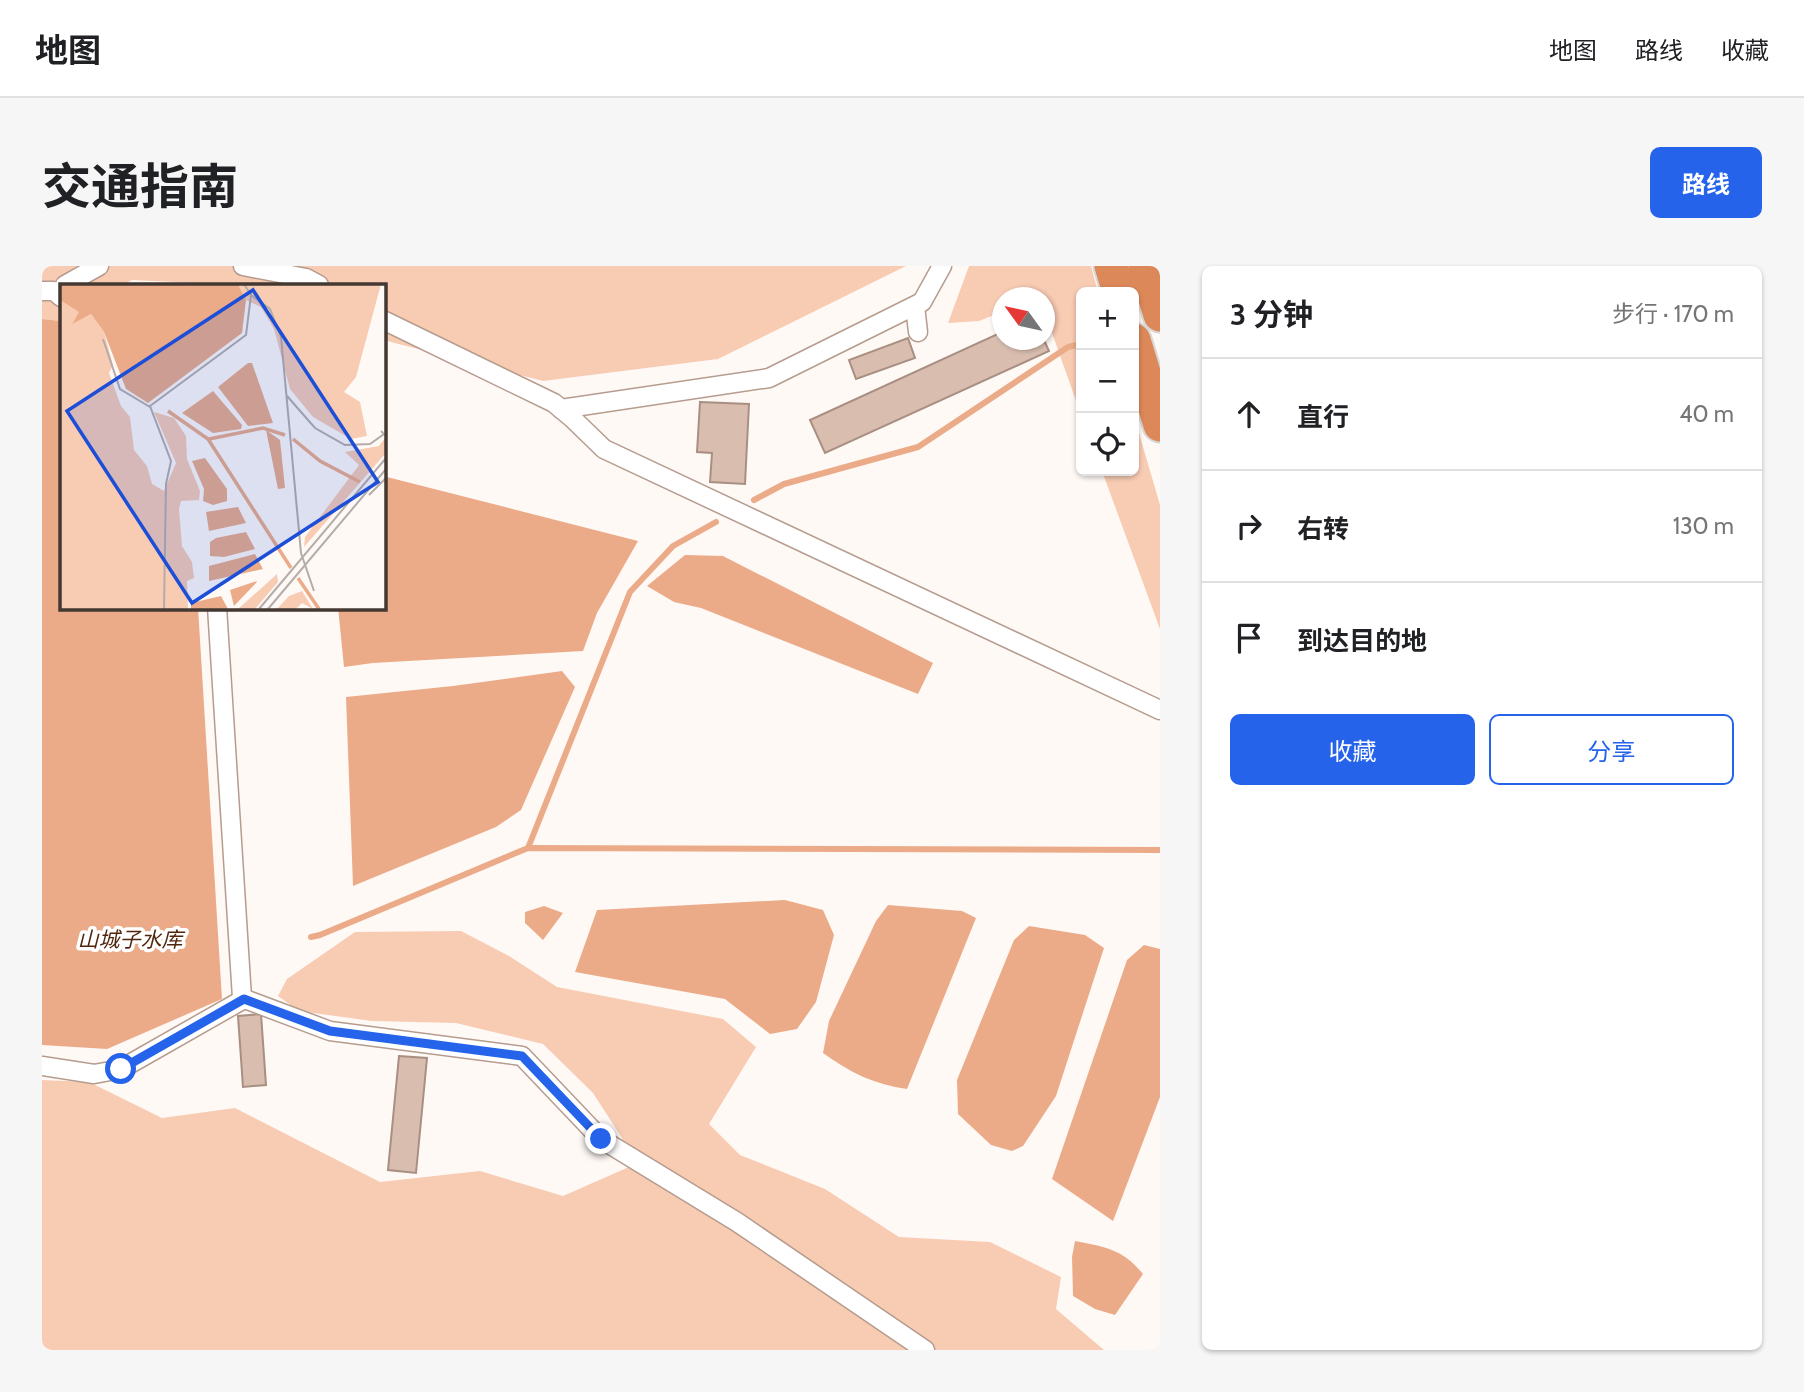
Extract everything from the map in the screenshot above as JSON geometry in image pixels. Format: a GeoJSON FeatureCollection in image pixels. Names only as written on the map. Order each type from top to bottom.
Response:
{"type":"FeatureCollection","features":[{"type":"Feature","properties":{"kind":"highway"},"geometry":{"type":"LineString","coordinates":[[1111,266],[1117,287]]}},
{"type":"Feature","properties":{"kind":"highway"},"geometry":{"type":"LineString","coordinates":[[1145,266],[1160,315]]}},
{"type":"Feature","properties":{"kind":"highway"},"geometry":{"type":"LineString","coordinates":[[1137,350],[1160,425]]}},
{"type":"Feature","properties":{"kind":"street"},"geometry":{"type":"LineString","coordinates":[[68,284],[99,266]]}},
{"type":"Feature","properties":{"kind":"street"},"geometry":{"type":"LineString","coordinates":[[243,266],[306,278],[317,284]]}},
{"type":"Feature","properties":{"kind":"street"},"geometry":{"type":"LineString","coordinates":[[561,408],[769,378],[922,302],[942,266]]}},
{"type":"Feature","properties":{"kind":"street"},"geometry":{"type":"LineString","coordinates":[[915,306],[918,332]]}},
{"type":"Feature","properties":{"kind":"street"},"geometry":{"type":"LineString","coordinates":[[385,321],[561,408],[604,449],[1160,710]]}},
{"type":"Feature","properties":{"kind":"street"},"geometry":{"type":"LineString","coordinates":[[217,609],[242,998],[330,1031],[522,1056],[601,1139],[737,1222],[925,1350]]}},
{"type":"Feature","properties":{"kind":"street"},"geometry":{"type":"LineString","coordinates":[[42,1066],[94,1074],[121,1069],[244,999]]}},
{"type":"Feature","properties":{"kind":"shaded area"},"geometry":{"type":"Polygon","coordinates":[[[42,266],[906,266],[718,359],[543,381],[385,341],[385,284],[218,284],[132,280],[125,284],[60,284],[60,321],[42,319],[42,266]]]}},
{"type":"Feature","properties":{"kind":"shaded area"},"geometry":{"type":"Polygon","coordinates":[[[969,266],[1091,266],[1097,287],[1076,287],[1076,401],[1055,341],[1055,287],[992,287],[992,316],[979,321],[948,323],[969,266]]]}},
{"type":"Feature","properties":{"kind":"shaded area"},"geometry":{"type":"Polygon","coordinates":[[[1139,433],[1160,505],[1160,629],[1104,476],[1139,476],[1139,433]]]}},
{"type":"Feature","properties":{"kind":"shaded area"},"geometry":{"type":"Polygon","coordinates":[[[461,931],[509,956],[557,987],[723,1019],[756,1047],[709,1124],[740,1155],[825,1189],[899,1237],[990,1242],[1061,1277],[1056,1309],[1104,1350],[42,1350],[42,1080],[89,1082],[162,1118],[235,1108],[380,1182],[480,1171],[563,1196],[629,1167],[622,1138],[593,1093],[543,1044],[456,1023],[372,1021],[299,1011],[278,996],[287,979],[355,932],[461,931]]]}},
{"type":"Feature","properties":{"kind":"water","name":"山城子水库"},"geometry":{"type":"Polygon","coordinates":[[[42,319],[60,321],[60,609],[198,609],[222,999],[107,1049],[42,1045],[42,319]]]}},
{"type":"Feature","properties":{"kind":"water"},"geometry":{"type":"Polygon","coordinates":[[[385,477],[638,541],[597,613],[583,651],[344,667],[338,609],[385,609],[385,477]]]}},
{"type":"Feature","properties":{"kind":"water"},"geometry":{"type":"Polygon","coordinates":[[[685,555],[723,556],[933,663],[918,694],[701,608],[674,602],[647,586],[685,555]]]}},
{"type":"Feature","properties":{"kind":"water"},"geometry":{"type":"Polygon","coordinates":[[[562,671],[575,687],[521,810],[496,827],[353,886],[346,697],[562,671]]]}},
{"type":"Feature","properties":{"kind":"water"},"geometry":{"type":"Polygon","coordinates":[[[785,900],[823,910],[834,935],[816,1002],[797,1029],[770,1034],[725,999],[575,972],[597,910],[785,900]]]}},
{"type":"Feature","properties":{"kind":"water"},"geometry":{"type":"Polygon","coordinates":[[[888,905],[962,911],[976,918],[907,1089],[863,1077],[823,1053],[829,1021],[876,921],[888,905]]]}},
{"type":"Feature","properties":{"kind":"water"},"geometry":{"type":"Polygon","coordinates":[[[544,906],[563,913],[543,940],[525,923],[525,912],[544,906]]]}},
{"type":"Feature","properties":{"kind":"water"},"geometry":{"type":"Polygon","coordinates":[[[1029,926],[1085,935],[1104,948],[1056,1096],[1023,1146],[1012,1151],[991,1145],[958,1114],[957,1080],[1014,940],[1029,926]]]}},
{"type":"Feature","properties":{"kind":"water"},"geometry":{"type":"Polygon","coordinates":[[[1144,945],[1160,949],[1160,1097],[1113,1221],[1052,1179],[1127,960],[1144,945]]]}},
{"type":"Feature","properties":{"kind":"water"},"geometry":{"type":"Polygon","coordinates":[[[1075,1241],[1104,1247],[1121,1254],[1143,1274],[1115,1315],[1095,1309],[1073,1296],[1072,1257],[1075,1241]]]}},
{"type":"Feature","properties":{"kind":"building"},"geometry":{"type":"Polygon","coordinates":[[[992,337],[992,350],[1049,351],[825,453],[810,420],[992,337]]]}},
{"type":"Feature","properties":{"kind":"building"},"geometry":{"type":"Polygon","coordinates":[[[908,338],[915,358],[856,379],[849,360],[908,338]]]}},
{"type":"Feature","properties":{"kind":"building"},"geometry":{"type":"Polygon","coordinates":[[[700,402],[749,404],[745,484],[710,482],[712,453],[697,452],[700,402]]]}},
{"type":"Feature","properties":{"kind":"building"},"geometry":{"type":"Polygon","coordinates":[[[261,1014],[266,1085],[243,1087],[238,1016],[261,1014]]]}},
{"type":"Feature","properties":{"kind":"building"},"geometry":{"type":"Polygon","coordinates":[[[399,1056],[427,1058],[416,1173],[388,1170],[399,1056]]]}},
{"type":"Feature","properties":{"kind":"waterway"},"geometry":{"type":"LineString","coordinates":[[754,500],[784,484],[918,447],[1068,347],[1076,345]]}},
{"type":"Feature","properties":{"kind":"waterway"},"geometry":{"type":"LineString","coordinates":[[528,848],[630,592],[673,546],[716,522]]}},
{"type":"Feature","properties":{"kind":"waterway"},"geometry":{"type":"LineString","coordinates":[[311,937],[528,848],[1160,850]]}},
{"type":"Feature","properties":{"kind":"route"},"geometry":{"type":"LineString","coordinates":[[121,1069],[244,999],[330,1031],[522,1056],[601,1139]]}}]}
